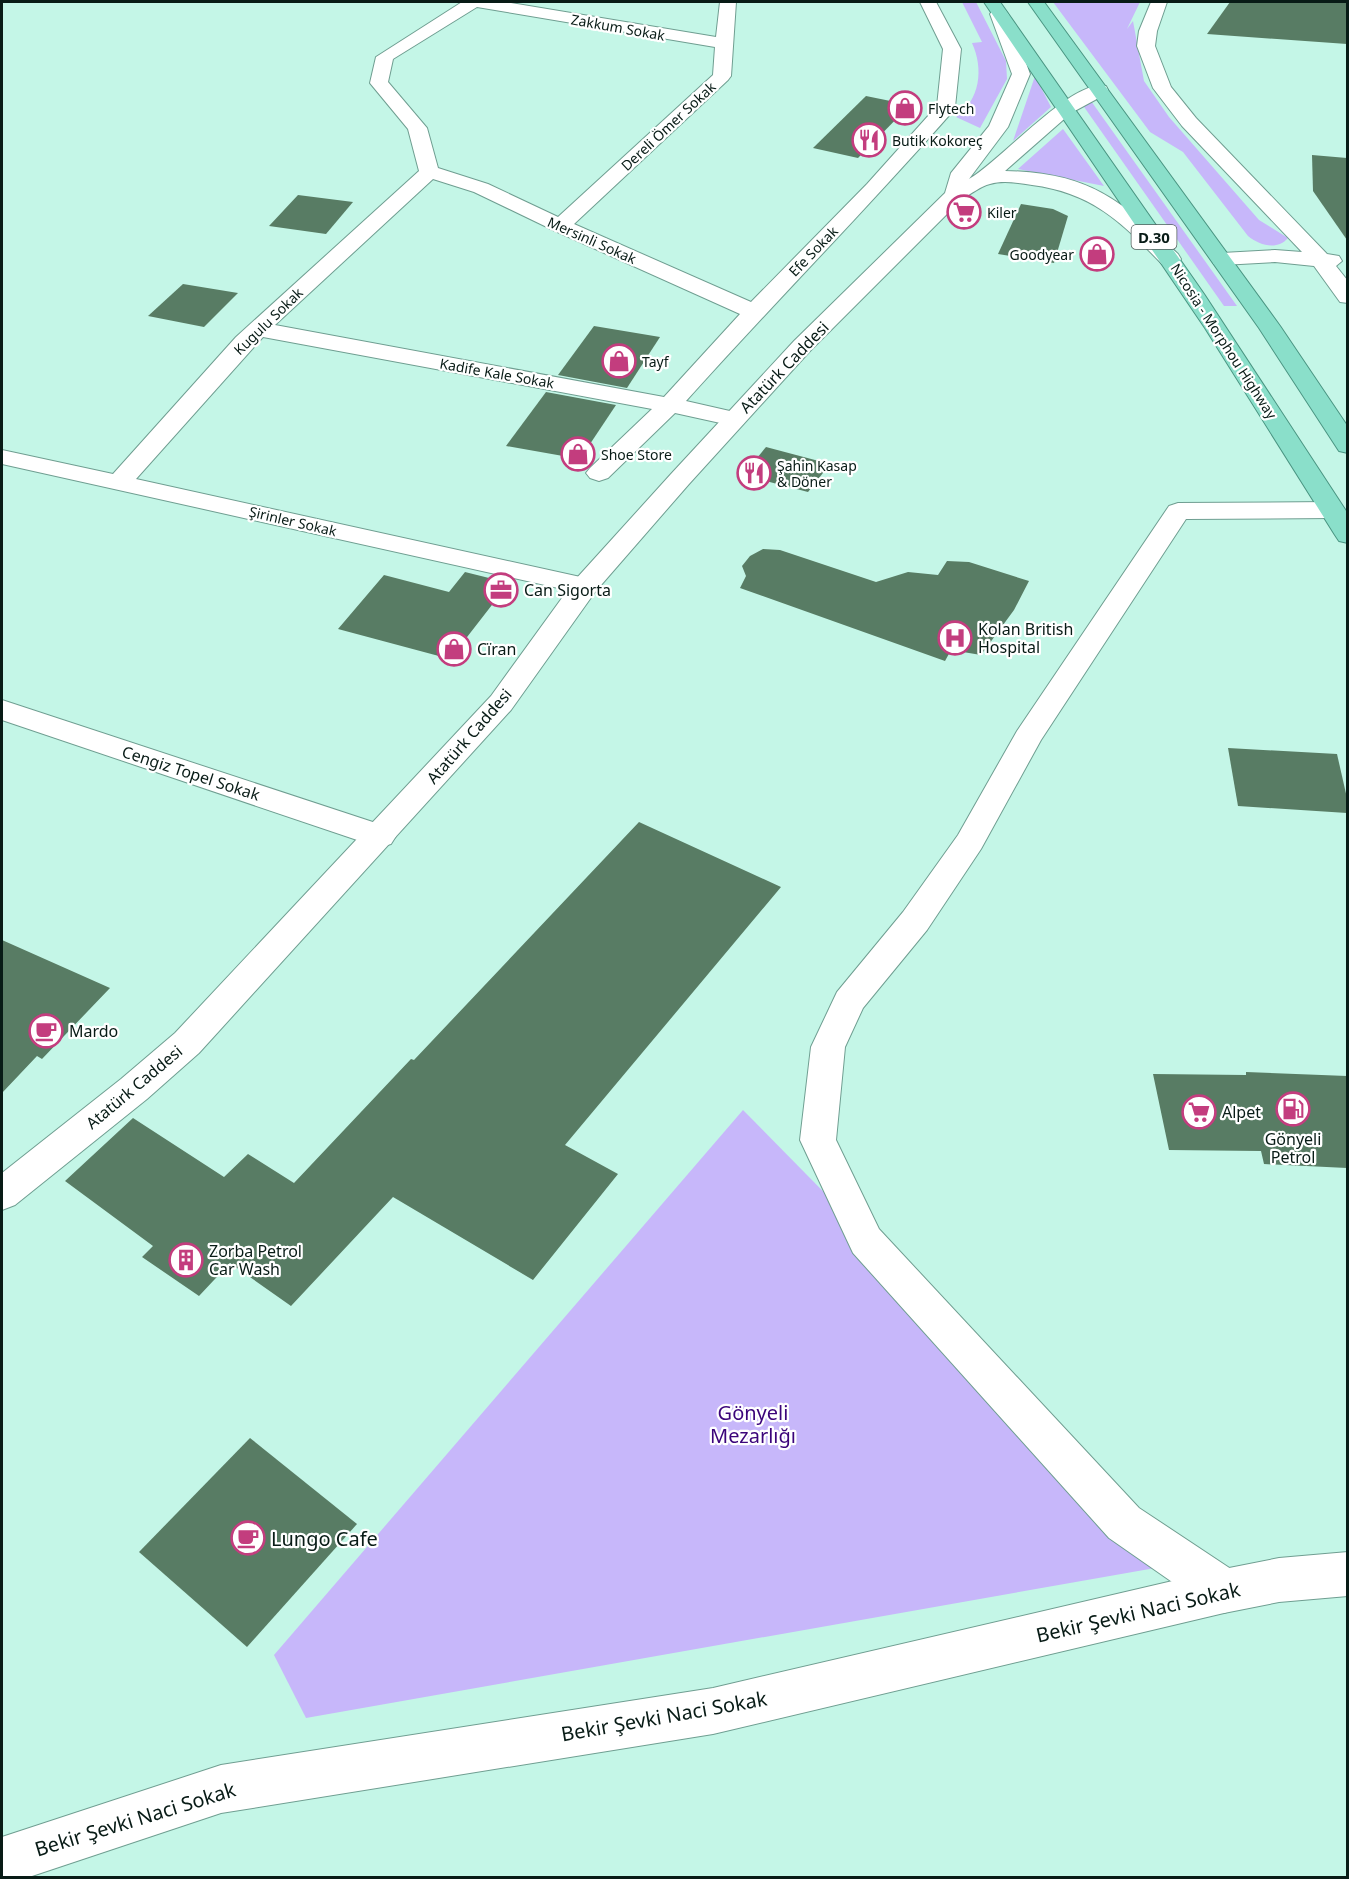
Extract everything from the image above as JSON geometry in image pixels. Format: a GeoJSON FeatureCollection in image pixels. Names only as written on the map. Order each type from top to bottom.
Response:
{"type":"FeatureCollection","features":[{"type":"Feature","properties":{"kind":"highway","name":"D.30"},"geometry":{"type":"LineString","coordinates":[[1036,2],[1269,326],[1347,446]]}},
{"type":"Feature","properties":{"kind":"highway","name":"Nicosia - Morphou Highway"},"geometry":{"type":"LineString","coordinates":[[996,8],[1170,259],[1271,412],[1347,535]]}},
{"type":"Feature","properties":{"kind":"street"},"geometry":{"type":"LineString","coordinates":[[429,172],[417,128],[379,82],[385,57],[473,2]]}},
{"type":"Feature","properties":{"kind":"street","name":"Zakkum Sokak"},"geometry":{"type":"LineString","coordinates":[[478,2],[675,37],[722,43]]}},
{"type":"Feature","properties":{"kind":"street","name":"Dereli Ömer Sokak"},"geometry":{"type":"LineString","coordinates":[[560,226],[722,76],[722,43],[728,2]]}},
{"type":"Feature","properties":{"kind":"street","name":"Efe Sokak"},"geometry":{"type":"LineString","coordinates":[[599,473],[670,405],[754,312],[874,188],[946,107],[952,49],[928,2]]}},
{"type":"Feature","properties":{"kind":"street"},"geometry":{"type":"LineString","coordinates":[[1158,2],[1148,31],[1146,46],[1162,88],[1189,122],[1321,260],[1347,297]]}},
{"type":"Feature","properties":{"kind":"street","name":"Atatürk Caddesi"},"geometry":{"type":"LineString","coordinates":[[955,195],[961,173],[998,127],[1022,74],[996,8]]}},
{"type":"Feature","properties":{"kind":"street","name":"Atatürk Caddesi"},"geometry":{"type":"LineString","coordinates":[[2,1194],[134,1089],[187,1043],[501,703],[585,586],[802,346],[955,195],[985,178],[1064,109],[1099,90]]}},
{"type":"Feature","properties":{"kind":"street","name":"Mersinli Sokak"},"geometry":{"type":"LineString","coordinates":[[429,172],[481,188],[560,226],[754,312]]}},
{"type":"Feature","properties":{"kind":"street","name":"Kugulu Sokak"},"geometry":{"type":"LineString","coordinates":[[120,482],[244,342],[429,172]]}},
{"type":"Feature","properties":{"kind":"street"},"geometry":{"type":"LineString","coordinates":[[985,178],[1006,175],[1036,179],[1079,190],[1099,198],[1122,214],[1170,259]]}},
{"type":"Feature","properties":{"kind":"street"},"geometry":{"type":"LineString","coordinates":[[1222,259],[1275,256],[1347,264]]}},
{"type":"Feature","properties":{"kind":"street","name":"Kadife Kale Sokak"},"geometry":{"type":"LineString","coordinates":[[259,329],[670,405],[734,419]]}},
{"type":"Feature","properties":{"kind":"street","name":"Şirinler Sokak"},"geometry":{"type":"LineString","coordinates":[[2,457],[585,586]]}},
{"type":"Feature","properties":{"kind":"street"},"geometry":{"type":"LineString","coordinates":[[1224,1591],[1124,1523],[866,1241],[818,1140],[828,1047],[849,1000],[915,921],[970,841],[1027,738],[1178,511],[1332,510]]}},
{"type":"Feature","properties":{"kind":"street","name":"Cengiz Topel Sokak"},"geometry":{"type":"LineString","coordinates":[[2,710],[380,836]]}},
{"type":"Feature","properties":{"kind":"street","name":"Bekir Şevki Naci Sokak"},"geometry":{"type":"LineString","coordinates":[[2,1861],[221,1789],[713,1711],[1224,1591],[1280,1580],[1341,1572]]}},
{"type":"Feature","properties":{"kind":"green space"},"geometry":{"type":"Polygon","coordinates":[[[962,2],[976,2],[1006,61],[1007,79],[980,128],[956,117],[964,110],[975,93],[979,73],[972,43],[982,42],[962,2]]]}},
{"type":"Feature","properties":{"kind":"green space"},"geometry":{"type":"Polygon","coordinates":[[[1053,2],[1140,2],[1127,29],[1133,21],[1144,81],[1169,117],[1259,220],[1288,238],[1284,242],[1268,245],[1248,236],[1183,152],[1150,132],[1053,2]]]}},
{"type":"Feature","properties":{"kind":"green space"},"geometry":{"type":"Polygon","coordinates":[[[1035,76],[1051,107],[1013,141],[1035,76]]]}},
{"type":"Feature","properties":{"kind":"green space"},"geometry":{"type":"Polygon","coordinates":[[[1091,101],[1237,306],[1224,306],[1082,104],[1091,101]]]}},
{"type":"Feature","properties":{"kind":"green space"},"geometry":{"type":"Polygon","coordinates":[[[1063,129],[1104,186],[1018,169],[1063,129]]]}},
{"type":"Feature","properties":{"kind":"green space","name":"Gönyeli Mezarlığı"},"geometry":{"type":"Polygon","coordinates":[[[743,1110],[1167,1541],[1178,1564],[306,1718],[274,1655],[743,1110]]]}},
{"type":"Feature","properties":{"kind":"building"},"geometry":{"type":"Polygon","coordinates":[[[1230,2],[1347,2],[1347,44],[1207,34],[1230,2]]]}},
{"type":"Feature","properties":{"kind":"building"},"geometry":{"type":"Polygon","coordinates":[[[866,96],[910,105],[858,158],[813,148],[866,96]]]}},
{"type":"Feature","properties":{"kind":"building"},"geometry":{"type":"Polygon","coordinates":[[[1312,155],[1347,158],[1347,240],[1313,191],[1312,155]]]}},
{"type":"Feature","properties":{"kind":"building"},"geometry":{"type":"Polygon","coordinates":[[[298,195],[353,202],[326,234],[269,226],[298,195]]]}},
{"type":"Feature","properties":{"kind":"building"},"geometry":{"type":"Polygon","coordinates":[[[1021,204],[1053,209],[1068,216],[1054,263],[998,254],[1021,204]]]}},
{"type":"Feature","properties":{"kind":"building"},"geometry":{"type":"Polygon","coordinates":[[[183,284],[238,293],[204,327],[148,316],[183,284]]]}},
{"type":"Feature","properties":{"kind":"building"},"geometry":{"type":"Polygon","coordinates":[[[594,326],[660,337],[627,388],[558,375],[594,326]]]}},
{"type":"Feature","properties":{"kind":"building"},"geometry":{"type":"Polygon","coordinates":[[[546,392],[616,405],[580,459],[506,446],[546,392]]]}},
{"type":"Feature","properties":{"kind":"building"},"geometry":{"type":"Polygon","coordinates":[[[766,447],[830,464],[808,492],[743,475],[766,447]]]}},
{"type":"Feature","properties":{"kind":"building"},"geometry":{"type":"Polygon","coordinates":[[[763,549],[780,550],[876,582],[908,572],[938,575],[947,561],[969,562],[1029,581],[1014,610],[981,655],[951,650],[945,661],[740,588],[746,576],[742,566],[750,556],[763,549]]]}},
{"type":"Feature","properties":{"kind":"building"},"geometry":{"type":"Polygon","coordinates":[[[465,572],[509,583],[450,659],[338,629],[384,575],[449,592],[465,572]]]}},
{"type":"Feature","properties":{"kind":"building"},"geometry":{"type":"Polygon","coordinates":[[[1228,748],[1337,754],[1347,798],[1347,813],[1238,806],[1228,748]]]}},
{"type":"Feature","properties":{"kind":"building"},"geometry":{"type":"Polygon","coordinates":[[[639,822],[781,887],[565,1145],[618,1174],[533,1280],[393,1197],[291,1306],[230,1263],[199,1296],[142,1257],[153,1246],[65,1181],[133,1118],[224,1177],[248,1154],[294,1183],[639,822]]]}},
{"type":"Feature","properties":{"kind":"building"},"geometry":{"type":"Polygon","coordinates":[[[2,940],[110,988],[42,1059],[37,1056],[2,1093],[2,940]]]}},
{"type":"Feature","properties":{"kind":"building"},"geometry":{"type":"Polygon","coordinates":[[[1246,1072],[1347,1076],[1347,1168],[1264,1164],[1261,1151],[1169,1150],[1153,1074],[1246,1075],[1246,1072]]]}},
{"type":"Feature","properties":{"kind":"building","name":"Lungo Cafe"},"geometry":{"type":"Polygon","coordinates":[[[250,1438],[357,1524],[247,1647],[139,1552],[250,1438]]]}},
{"type":"Feature","properties":{"kind":"place","name":"Flytech"},"geometry":{"type":"Point","coordinates":[905,108]}},
{"type":"Feature","properties":{"kind":"place","name":"Butik Kokoreç"},"geometry":{"type":"Point","coordinates":[869,140]}},
{"type":"Feature","properties":{"kind":"place","name":"Kiler"},"geometry":{"type":"Point","coordinates":[964,212]}},
{"type":"Feature","properties":{"kind":"place","name":"Goodyear"},"geometry":{"type":"Point","coordinates":[1097,254]}},
{"type":"Feature","properties":{"kind":"place","name":"Tayf"},"geometry":{"type":"Point","coordinates":[619,361]}},
{"type":"Feature","properties":{"kind":"place","name":"Shoe Store"},"geometry":{"type":"Point","coordinates":[578,454]}},
{"type":"Feature","properties":{"kind":"place","name":"Şahin Kasap & Döner"},"geometry":{"type":"Point","coordinates":[754,473]}},
{"type":"Feature","properties":{"kind":"place","name":"Can Sigorta"},"geometry":{"type":"Point","coordinates":[501,590]}},
{"type":"Feature","properties":{"kind":"place","name":"Kolan British Hospital"},"geometry":{"type":"Point","coordinates":[955,638]}},
{"type":"Feature","properties":{"kind":"place","name":"Cïran"},"geometry":{"type":"Point","coordinates":[454,649]}},
{"type":"Feature","properties":{"kind":"place","name":"Mardo"},"geometry":{"type":"Point","coordinates":[46,1031]}},
{"type":"Feature","properties":{"kind":"place","name":"Gönyeli Petrol"},"geometry":{"type":"Point","coordinates":[1293,1109]}},
{"type":"Feature","properties":{"kind":"place","name":"Alpet"},"geometry":{"type":"Point","coordinates":[1199,1112]}},
{"type":"Feature","properties":{"kind":"place","name":"Zorba Petrol Car Wash"},"geometry":{"type":"Point","coordinates":[186,1260]}},
{"type":"Feature","properties":{"kind":"place","name":"Lungo Cafe"},"geometry":{"type":"Point","coordinates":[248,1538]}}]}
